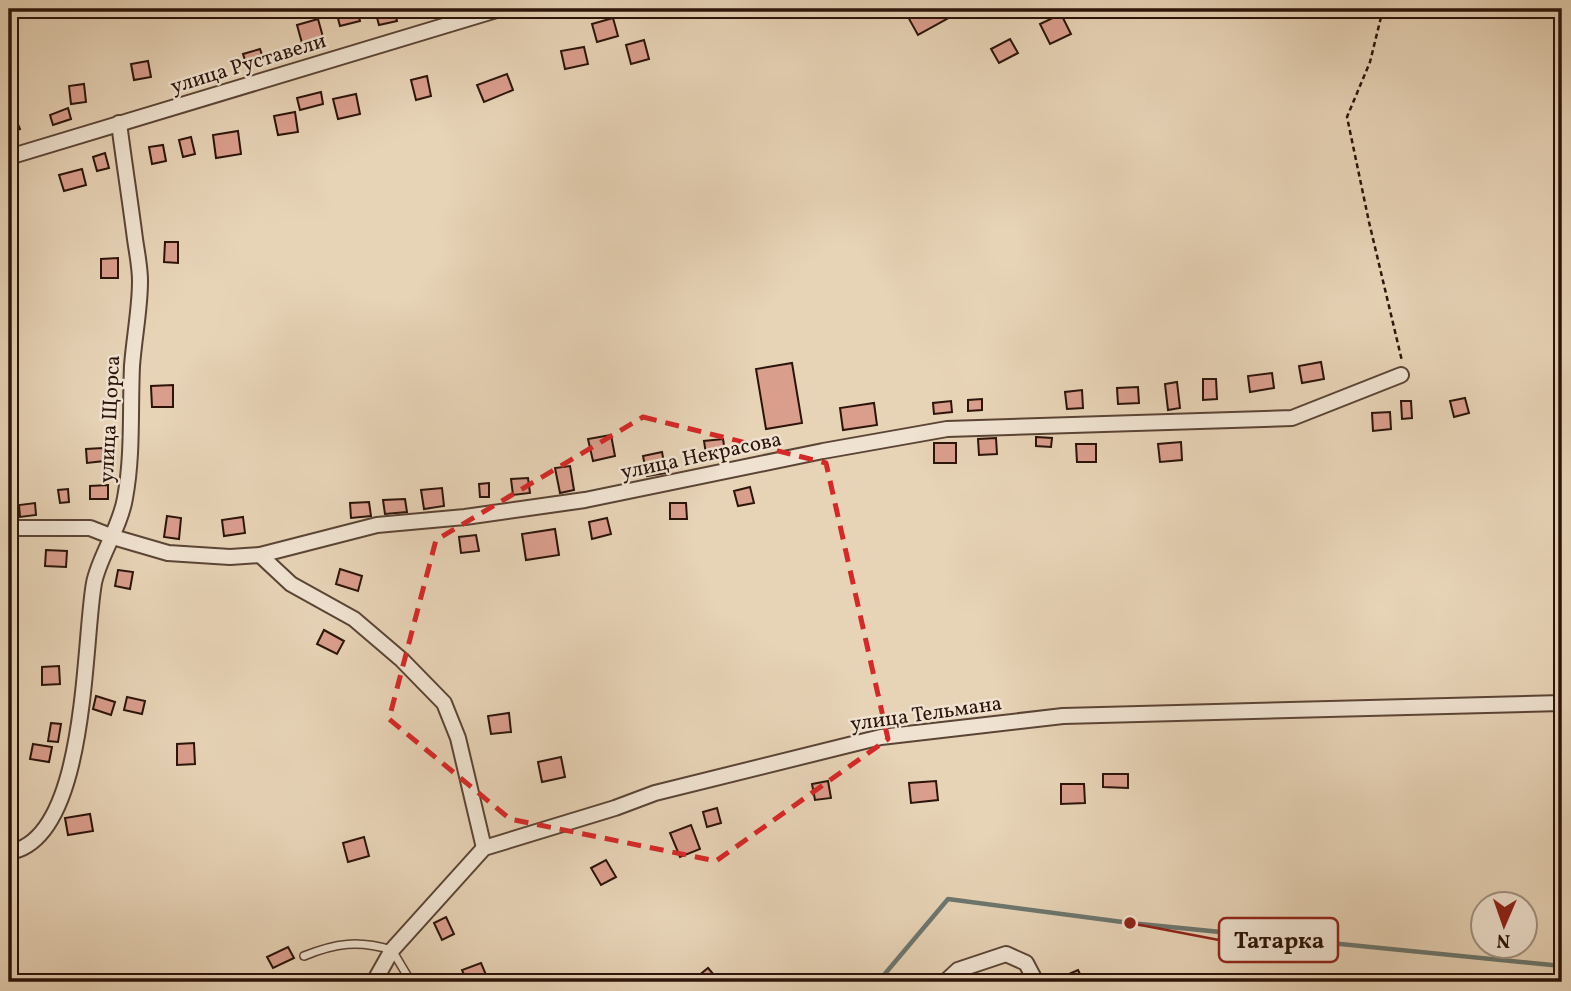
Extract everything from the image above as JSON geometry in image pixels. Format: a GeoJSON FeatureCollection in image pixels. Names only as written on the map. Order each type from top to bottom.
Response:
{"type":"FeatureCollection","features":[{"type":"Feature","properties":{"kind":"street","name":"улица Руставели"},"geometry":{"type":"LineString","coordinates":[[9,157],[500,9]]}},
{"type":"Feature","properties":{"kind":"street","name":"улица Щорса"},"geometry":{"type":"LineString","coordinates":[[9,852],[42,834],[59,804],[74,755],[95,581],[125,501],[130,461],[132,365],[140,281],[119,123]]}},
{"type":"Feature","properties":{"kind":"street","name":"улица Некрасова"},"geometry":{"type":"LineString","coordinates":[[9,528],[90,528],[168,553],[230,557],[260,555],[377,525],[465,517],[585,500],[947,429],[1292,418],[1401,375]]}},
{"type":"Feature","properties":{"kind":"street"},"geometry":{"type":"LineString","coordinates":[[260,555],[291,584],[355,619],[402,660],[444,703],[458,738],[484,848],[392,950],[374,982]]}},
{"type":"Feature","properties":{"kind":"street","name":"улица Тельмана"},"geometry":{"type":"LineString","coordinates":[[484,848],[655,793],[881,737],[1063,716],[1562,703]]}},
{"type":"Feature","properties":{"kind":"street"},"geometry":{"type":"LineString","coordinates":[[945,982],[957,970],[1006,954],[1027,963],[1036,982]]}},
{"type":"Feature","properties":{"kind":"lane"},"geometry":{"type":"LineString","coordinates":[[304,956],[330,946],[367,943],[392,950],[411,982]]}},
{"type":"Feature","properties":{"kind":"path"},"geometry":{"type":"LineString","coordinates":[[1382,9],[1370,62],[1348,117],[1369,222],[1403,363],[1401,375]]}},
{"type":"Feature","properties":{"kind":"highlighted area"},"geometry":{"type":"Polygon","coordinates":[[[643,417],[826,463],[888,739],[716,861],[510,819],[389,719],[436,540],[643,417]]]}},
{"type":"Feature","properties":{"kind":"building"},"geometry":{"type":"Polygon","coordinates":[[[230,9],[253,9],[232,16],[230,9]]]}},
{"type":"Feature","properties":{"kind":"building"},"geometry":{"type":"Polygon","coordinates":[[[357,9],[360,21],[340,26],[336,11],[357,9]]]}},
{"type":"Feature","properties":{"kind":"building"},"geometry":{"type":"Polygon","coordinates":[[[922,9],[941,9],[947,19],[918,35],[908,17],[922,9]]]}},
{"type":"Feature","properties":{"kind":"building"},"geometry":{"type":"Polygon","coordinates":[[[394,10],[397,21],[379,25],[376,14],[394,10]]]}},
{"type":"Feature","properties":{"kind":"building"},"geometry":{"type":"Polygon","coordinates":[[[1061,14],[1071,34],[1050,44],[1040,24],[1061,14]]]}},
{"type":"Feature","properties":{"kind":"building"},"geometry":{"type":"Polygon","coordinates":[[[613,18],[618,36],[597,42],[592,24],[613,18]]]}},
{"type":"Feature","properties":{"kind":"building"},"geometry":{"type":"Polygon","coordinates":[[[318,19],[323,37],[302,43],[297,25],[318,19]]]}},
{"type":"Feature","properties":{"kind":"building"},"geometry":{"type":"Polygon","coordinates":[[[1010,39],[1018,53],[999,63],[991,49],[1010,39]]]}},
{"type":"Feature","properties":{"kind":"building"},"geometry":{"type":"Polygon","coordinates":[[[644,40],[649,59],[631,64],[626,45],[644,40]]]}},
{"type":"Feature","properties":{"kind":"building"},"geometry":{"type":"Polygon","coordinates":[[[584,47],[588,64],[565,69],[561,51],[584,47]]]}},
{"type":"Feature","properties":{"kind":"building"},"geometry":{"type":"Polygon","coordinates":[[[260,49],[263,58],[246,63],[243,54],[260,49]]]}},
{"type":"Feature","properties":{"kind":"building"},"geometry":{"type":"Polygon","coordinates":[[[148,61],[151,77],[134,80],[131,64],[148,61]]]}},
{"type":"Feature","properties":{"kind":"building"},"geometry":{"type":"Polygon","coordinates":[[[507,74],[513,90],[484,102],[477,85],[507,74]]]}},
{"type":"Feature","properties":{"kind":"building"},"geometry":{"type":"Polygon","coordinates":[[[427,76],[431,96],[416,100],[411,80],[427,76]]]}},
{"type":"Feature","properties":{"kind":"building"},"geometry":{"type":"Polygon","coordinates":[[[84,84],[86,102],[71,104],[69,86],[84,84]]]}},
{"type":"Feature","properties":{"kind":"building"},"geometry":{"type":"Polygon","coordinates":[[[321,92],[323,104],[300,110],[297,98],[321,92]]]}},
{"type":"Feature","properties":{"kind":"building"},"geometry":{"type":"Polygon","coordinates":[[[356,94],[360,114],[338,119],[333,99],[356,94]]]}},
{"type":"Feature","properties":{"kind":"building"},"geometry":{"type":"Polygon","coordinates":[[[68,108],[71,119],[53,125],[50,115],[68,108]]]}},
{"type":"Feature","properties":{"kind":"building"},"geometry":{"type":"Polygon","coordinates":[[[295,112],[298,132],[278,135],[274,116],[295,112]]]}},
{"type":"Feature","properties":{"kind":"building"},"geometry":{"type":"Polygon","coordinates":[[[14,115],[20,129],[9,134],[9,118],[14,115]]]}},
{"type":"Feature","properties":{"kind":"building"},"geometry":{"type":"Polygon","coordinates":[[[238,131],[241,154],[216,158],[213,135],[238,131]]]}},
{"type":"Feature","properties":{"kind":"building"},"geometry":{"type":"Polygon","coordinates":[[[191,137],[195,154],[183,157],[179,140],[191,137]]]}},
{"type":"Feature","properties":{"kind":"building"},"geometry":{"type":"Polygon","coordinates":[[[163,145],[166,161],[152,164],[149,147],[163,145]]]}},
{"type":"Feature","properties":{"kind":"building"},"geometry":{"type":"Polygon","coordinates":[[[105,153],[109,168],[97,171],[93,157],[105,153]]]}},
{"type":"Feature","properties":{"kind":"building"},"geometry":{"type":"Polygon","coordinates":[[[82,169],[86,185],[64,191],[59,175],[82,169]]]}},
{"type":"Feature","properties":{"kind":"building"},"geometry":{"type":"Polygon","coordinates":[[[165,242],[178,242],[178,263],[164,262],[165,242]]]}},
{"type":"Feature","properties":{"kind":"building"},"geometry":{"type":"Polygon","coordinates":[[[118,258],[118,278],[101,278],[101,259],[118,258]]]}},
{"type":"Feature","properties":{"kind":"building"},"geometry":{"type":"Polygon","coordinates":[[[1321,362],[1324,379],[1302,383],[1299,366],[1321,362]]]}},
{"type":"Feature","properties":{"kind":"building"},"geometry":{"type":"Polygon","coordinates":[[[792,363],[802,423],[766,429],[756,369],[792,363]]]}},
{"type":"Feature","properties":{"kind":"building"},"geometry":{"type":"Polygon","coordinates":[[[1272,373],[1274,388],[1250,392],[1248,376],[1272,373]]]}},
{"type":"Feature","properties":{"kind":"building"},"geometry":{"type":"Polygon","coordinates":[[[1203,379],[1216,379],[1217,399],[1203,400],[1203,379]]]}},
{"type":"Feature","properties":{"kind":"building"},"geometry":{"type":"Polygon","coordinates":[[[1177,382],[1180,408],[1168,410],[1165,384],[1177,382]]]}},
{"type":"Feature","properties":{"kind":"building"},"geometry":{"type":"Polygon","coordinates":[[[173,385],[173,407],[152,407],[151,386],[173,385]]]}},
{"type":"Feature","properties":{"kind":"building"},"geometry":{"type":"Polygon","coordinates":[[[1138,387],[1139,403],[1118,404],[1117,388],[1138,387]]]}},
{"type":"Feature","properties":{"kind":"building"},"geometry":{"type":"Polygon","coordinates":[[[1082,390],[1083,408],[1067,409],[1065,392],[1082,390]]]}},
{"type":"Feature","properties":{"kind":"building"},"geometry":{"type":"Polygon","coordinates":[[[1465,398],[1469,413],[1454,417],[1450,401],[1465,398]]]}},
{"type":"Feature","properties":{"kind":"building"},"geometry":{"type":"Polygon","coordinates":[[[982,399],[982,410],[968,411],[968,400],[982,399]]]}},
{"type":"Feature","properties":{"kind":"building"},"geometry":{"type":"Polygon","coordinates":[[[951,401],[952,412],[934,414],[933,403],[951,401]]]}},
{"type":"Feature","properties":{"kind":"building"},"geometry":{"type":"Polygon","coordinates":[[[1401,401],[1411,401],[1412,418],[1402,419],[1401,401]]]}},
{"type":"Feature","properties":{"kind":"building"},"geometry":{"type":"Polygon","coordinates":[[[874,403],[877,425],[843,430],[840,408],[874,403]]]}},
{"type":"Feature","properties":{"kind":"building"},"geometry":{"type":"Polygon","coordinates":[[[1390,412],[1391,429],[1373,431],[1372,413],[1390,412]]]}},
{"type":"Feature","properties":{"kind":"building"},"geometry":{"type":"Polygon","coordinates":[[[611,435],[615,456],[593,461],[588,439],[611,435]]]}},
{"type":"Feature","properties":{"kind":"building"},"geometry":{"type":"Polygon","coordinates":[[[1036,437],[1052,438],[1051,447],[1036,446],[1036,437]]]}},
{"type":"Feature","properties":{"kind":"building"},"geometry":{"type":"Polygon","coordinates":[[[996,438],[997,454],[979,455],[978,439],[996,438]]]}},
{"type":"Feature","properties":{"kind":"building"},"geometry":{"type":"Polygon","coordinates":[[[723,439],[726,458],[707,461],[704,441],[723,439]]]}},
{"type":"Feature","properties":{"kind":"building"},"geometry":{"type":"Polygon","coordinates":[[[1181,442],[1182,460],[1160,462],[1158,444],[1181,442]]]}},
{"type":"Feature","properties":{"kind":"building"},"geometry":{"type":"Polygon","coordinates":[[[934,443],[956,443],[956,463],[934,463],[934,443]]]}},
{"type":"Feature","properties":{"kind":"building"},"geometry":{"type":"Polygon","coordinates":[[[1076,444],[1096,444],[1096,462],[1077,462],[1076,444]]]}},
{"type":"Feature","properties":{"kind":"building"},"geometry":{"type":"Polygon","coordinates":[[[103,448],[104,461],[87,463],[86,449],[103,448]]]}},
{"type":"Feature","properties":{"kind":"building"},"geometry":{"type":"Polygon","coordinates":[[[662,452],[666,473],[647,476],[643,456],[662,452]]]}},
{"type":"Feature","properties":{"kind":"building"},"geometry":{"type":"Polygon","coordinates":[[[570,466],[574,490],[560,493],[555,468],[570,466]]]}},
{"type":"Feature","properties":{"kind":"building"},"geometry":{"type":"Polygon","coordinates":[[[528,478],[530,493],[513,495],[511,479],[528,478]]]}},
{"type":"Feature","properties":{"kind":"building"},"geometry":{"type":"Polygon","coordinates":[[[489,483],[489,497],[480,497],[479,484],[489,483]]]}},
{"type":"Feature","properties":{"kind":"building"},"geometry":{"type":"Polygon","coordinates":[[[108,485],[108,499],[90,499],[90,486],[108,485]]]}},
{"type":"Feature","properties":{"kind":"building"},"geometry":{"type":"Polygon","coordinates":[[[750,487],[754,503],[738,506],[734,491],[750,487]]]}},
{"type":"Feature","properties":{"kind":"building"},"geometry":{"type":"Polygon","coordinates":[[[442,488],[444,506],[424,509],[421,490],[442,488]]]}},
{"type":"Feature","properties":{"kind":"building"},"geometry":{"type":"Polygon","coordinates":[[[68,489],[69,502],[60,503],[58,490],[68,489]]]}},
{"type":"Feature","properties":{"kind":"building"},"geometry":{"type":"Polygon","coordinates":[[[405,499],[407,512],[385,514],[383,500],[405,499]]]}},
{"type":"Feature","properties":{"kind":"building"},"geometry":{"type":"Polygon","coordinates":[[[369,502],[371,516],[351,518],[350,503],[369,502]]]}},
{"type":"Feature","properties":{"kind":"building"},"geometry":{"type":"Polygon","coordinates":[[[35,503],[36,515],[20,517],[19,505],[35,503]]]}},
{"type":"Feature","properties":{"kind":"building"},"geometry":{"type":"Polygon","coordinates":[[[670,503],[686,503],[687,519],[670,519],[670,503]]]}},
{"type":"Feature","properties":{"kind":"building"},"geometry":{"type":"Polygon","coordinates":[[[167,516],[181,518],[179,539],[164,537],[167,516]]]}},
{"type":"Feature","properties":{"kind":"building"},"geometry":{"type":"Polygon","coordinates":[[[243,517],[245,533],[224,536],[222,520],[243,517]]]}},
{"type":"Feature","properties":{"kind":"building"},"geometry":{"type":"Polygon","coordinates":[[[607,518],[611,534],[592,539],[589,522],[607,518]]]}},
{"type":"Feature","properties":{"kind":"building"},"geometry":{"type":"Polygon","coordinates":[[[555,529],[559,555],[526,560],[522,534],[555,529]]]}},
{"type":"Feature","properties":{"kind":"building"},"geometry":{"type":"Polygon","coordinates":[[[476,535],[479,551],[461,553],[459,537],[476,535]]]}},
{"type":"Feature","properties":{"kind":"building"},"geometry":{"type":"Polygon","coordinates":[[[46,550],[67,551],[66,567],[45,566],[46,550]]]}},
{"type":"Feature","properties":{"kind":"building"},"geometry":{"type":"Polygon","coordinates":[[[340,569],[362,576],[358,591],[336,584],[340,569]]]}},
{"type":"Feature","properties":{"kind":"building"},"geometry":{"type":"Polygon","coordinates":[[[118,570],[133,572],[130,589],[115,586],[118,570]]]}},
{"type":"Feature","properties":{"kind":"building"},"geometry":{"type":"Polygon","coordinates":[[[324,630],[344,641],[337,654],[317,644],[324,630]]]}},
{"type":"Feature","properties":{"kind":"building"},"geometry":{"type":"Polygon","coordinates":[[[59,666],[60,684],[42,685],[42,667],[59,666]]]}},
{"type":"Feature","properties":{"kind":"building"},"geometry":{"type":"Polygon","coordinates":[[[96,696],[115,702],[111,715],[93,709],[96,696]]]}},
{"type":"Feature","properties":{"kind":"building"},"geometry":{"type":"Polygon","coordinates":[[[127,697],[145,701],[142,714],[124,710],[127,697]]]}},
{"type":"Feature","properties":{"kind":"building"},"geometry":{"type":"Polygon","coordinates":[[[509,713],[511,732],[491,734],[488,716],[509,713]]]}},
{"type":"Feature","properties":{"kind":"building"},"geometry":{"type":"Polygon","coordinates":[[[51,723],[61,724],[58,742],[48,741],[51,723]]]}},
{"type":"Feature","properties":{"kind":"building"},"geometry":{"type":"Polygon","coordinates":[[[194,743],[195,764],[177,765],[177,744],[194,743]]]}},
{"type":"Feature","properties":{"kind":"building"},"geometry":{"type":"Polygon","coordinates":[[[33,744],[52,747],[49,762],[30,759],[33,744]]]}},
{"type":"Feature","properties":{"kind":"building"},"geometry":{"type":"Polygon","coordinates":[[[561,757],[565,777],[542,782],[538,762],[561,757]]]}},
{"type":"Feature","properties":{"kind":"building"},"geometry":{"type":"Polygon","coordinates":[[[1103,774],[1128,774],[1128,788],[1103,787],[1103,774]]]}},
{"type":"Feature","properties":{"kind":"building"},"geometry":{"type":"Polygon","coordinates":[[[828,781],[831,798],[815,800],[812,784],[828,781]]]}},
{"type":"Feature","properties":{"kind":"building"},"geometry":{"type":"Polygon","coordinates":[[[936,781],[938,800],[911,803],[909,783],[936,781]]]}},
{"type":"Feature","properties":{"kind":"building"},"geometry":{"type":"Polygon","coordinates":[[[1061,784],[1084,784],[1085,803],[1061,804],[1061,784]]]}},
{"type":"Feature","properties":{"kind":"building"},"geometry":{"type":"Polygon","coordinates":[[[717,808],[721,823],[707,827],[703,812],[717,808]]]}},
{"type":"Feature","properties":{"kind":"building"},"geometry":{"type":"Polygon","coordinates":[[[90,814],[93,831],[68,835],[65,818],[90,814]]]}},
{"type":"Feature","properties":{"kind":"building"},"geometry":{"type":"Polygon","coordinates":[[[691,825],[700,849],[680,857],[670,833],[691,825]]]}},
{"type":"Feature","properties":{"kind":"building"},"geometry":{"type":"Polygon","coordinates":[[[364,837],[369,856],[348,862],[343,843],[364,837]]]}},
{"type":"Feature","properties":{"kind":"building"},"geometry":{"type":"Polygon","coordinates":[[[606,860],[616,877],[601,885],[591,868],[606,860]]]}},
{"type":"Feature","properties":{"kind":"building"},"geometry":{"type":"Polygon","coordinates":[[[446,917],[454,934],[442,940],[434,923],[446,917]]]}},
{"type":"Feature","properties":{"kind":"building"},"geometry":{"type":"Polygon","coordinates":[[[288,947],[294,958],[273,968],[267,957],[288,947]]]}},
{"type":"Feature","properties":{"kind":"building"},"geometry":{"type":"Polygon","coordinates":[[[481,963],[489,982],[467,982],[462,970],[481,963]]]}},
{"type":"Feature","properties":{"kind":"building"},"geometry":{"type":"Polygon","coordinates":[[[708,968],[720,982],[691,982],[708,968]]]}},
{"type":"Feature","properties":{"kind":"building"},"geometry":{"type":"Polygon","coordinates":[[[1078,970],[1084,982],[1053,982],[1053,981],[1078,970]]]}},
{"type":"Feature","properties":{"kind":"waterway"},"geometry":{"type":"LineString","coordinates":[[878,982],[948,899],[1130,923],[1562,966]]}},
{"type":"Feature","properties":{"kind":"place","name":"Татарка"},"geometry":{"type":"Point","coordinates":[1130,923]}}]}
